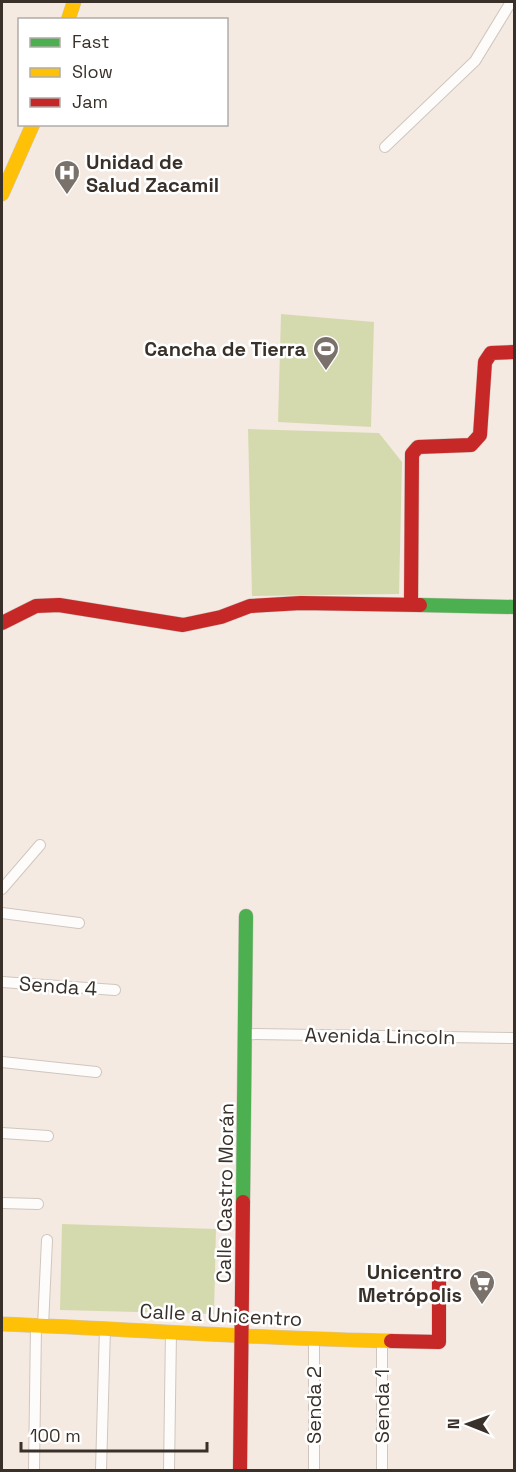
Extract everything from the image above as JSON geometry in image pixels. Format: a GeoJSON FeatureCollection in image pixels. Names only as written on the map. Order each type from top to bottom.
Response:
{"type":"FeatureCollection","features":[{"type":"Feature","properties":{"kind":"street"},"geometry":{"type":"LineString","coordinates":[[69,18],[74,2]]}},
{"type":"Feature","properties":{"kind":"street"},"geometry":{"type":"LineString","coordinates":[[385,147],[475,61],[511,2]]}},
{"type":"Feature","properties":{"kind":"street"},"geometry":{"type":"LineString","coordinates":[[2,191],[6,174],[32,126]]}},
{"type":"Feature","properties":{"kind":"street"},"geometry":{"type":"LineString","coordinates":[[411,604],[412,454],[418,447],[471,445],[480,435],[484,362],[491,353],[514,352]]}},
{"type":"Feature","properties":{"kind":"street"},"geometry":{"type":"LineString","coordinates":[[2,623],[36,606],[104,610],[183,625],[220,617],[250,606],[301,603],[514,607]]}},
{"type":"Feature","properties":{"kind":"street"},"geometry":{"type":"LineString","coordinates":[[2,889],[40,845]]}},
{"type":"Feature","properties":{"kind":"street"},"geometry":{"type":"LineString","coordinates":[[2,913],[79,923]]}},
{"type":"Feature","properties":{"kind":"street","name":"Calle Castro Morán"},"geometry":{"type":"LineString","coordinates":[[240,1470],[246,916]]}},
{"type":"Feature","properties":{"kind":"street","name":"Senda 4"},"geometry":{"type":"LineString","coordinates":[[2,982],[115,990]]}},
{"type":"Feature","properties":{"kind":"street","name":"Avenida Lincoln"},"geometry":{"type":"LineString","coordinates":[[246,1034],[514,1038]]}},
{"type":"Feature","properties":{"kind":"street"},"geometry":{"type":"LineString","coordinates":[[2,1062],[96,1072]]}},
{"type":"Feature","properties":{"kind":"street"},"geometry":{"type":"LineString","coordinates":[[2,1133],[48,1136]]}},
{"type":"Feature","properties":{"kind":"street"},"geometry":{"type":"LineString","coordinates":[[2,1203],[38,1204]]}},
{"type":"Feature","properties":{"kind":"street"},"geometry":{"type":"LineString","coordinates":[[34,1470],[39,1326],[47,1240]]}},
{"type":"Feature","properties":{"kind":"street","name":"Calle a Unicentro"},"geometry":{"type":"LineString","coordinates":[[2,1324],[314,1340],[439,1342],[439,1277]]}},
{"type":"Feature","properties":{"kind":"street"},"geometry":{"type":"LineString","coordinates":[[101,1470],[105,1328]]}},
{"type":"Feature","properties":{"kind":"street"},"geometry":{"type":"LineString","coordinates":[[169,1470],[171,1331]]}},
{"type":"Feature","properties":{"kind":"street","name":"Senda 2"},"geometry":{"type":"LineString","coordinates":[[314,1340],[314,1470]]}},
{"type":"Feature","properties":{"kind":"street","name":"Senda 1"},"geometry":{"type":"LineString","coordinates":[[382,1342],[382,1470]]}},
{"type":"Feature","properties":{"kind":"green space","name":"Cancha de Tierra"},"geometry":{"type":"Polygon","coordinates":[[[281,314],[374,322],[371,427],[278,422],[281,314]]]}},
{"type":"Feature","properties":{"kind":"green space"},"geometry":{"type":"Polygon","coordinates":[[[248,429],[379,433],[402,462],[399,594],[252,596],[248,429]]]}},
{"type":"Feature","properties":{"kind":"green space"},"geometry":{"type":"Polygon","coordinates":[[[62,1224],[216,1229],[214,1314],[60,1310],[62,1224]]]}},
{"type":"Feature","properties":{"kind":"traffic: fast"},"geometry":{"type":"LineString","coordinates":[[420,605],[514,607]]}},
{"type":"Feature","properties":{"kind":"traffic: fast"},"geometry":{"type":"LineString","coordinates":[[243,1202],[246,916]]}},
{"type":"Feature","properties":{"kind":"traffic: slow"},"geometry":{"type":"LineString","coordinates":[[69,18],[74,2]]}},
{"type":"Feature","properties":{"kind":"traffic: slow"},"geometry":{"type":"LineString","coordinates":[[2,194],[32,126]]}},
{"type":"Feature","properties":{"kind":"traffic: slow"},"geometry":{"type":"LineString","coordinates":[[2,1324],[391,1341]]}},
{"type":"Feature","properties":{"kind":"traffic: jam"},"geometry":{"type":"LineString","coordinates":[[411,604],[412,454],[418,447],[471,445],[480,435],[485,362],[491,353],[514,352]]}},
{"type":"Feature","properties":{"kind":"traffic: jam"},"geometry":{"type":"LineString","coordinates":[[2,623],[36,606],[59,605],[183,625],[221,617],[250,606],[301,603],[420,605]]}},
{"type":"Feature","properties":{"kind":"traffic: jam"},"geometry":{"type":"LineString","coordinates":[[240,1470],[243,1202]]}},
{"type":"Feature","properties":{"kind":"traffic: jam"},"geometry":{"type":"LineString","coordinates":[[391,1341],[439,1342],[439,1277]]}},
{"type":"Feature","properties":{"kind":"place","name":"Unidad de Salud Zacamil"},"geometry":{"type":"Point","coordinates":[67,196]}},
{"type":"Feature","properties":{"kind":"place","name":"Cancha de Tierra"},"geometry":{"type":"Point","coordinates":[326,372]}},
{"type":"Feature","properties":{"kind":"place","name":"Unicentro Metrópolis"},"geometry":{"type":"Point","coordinates":[482,1306]}}]}
